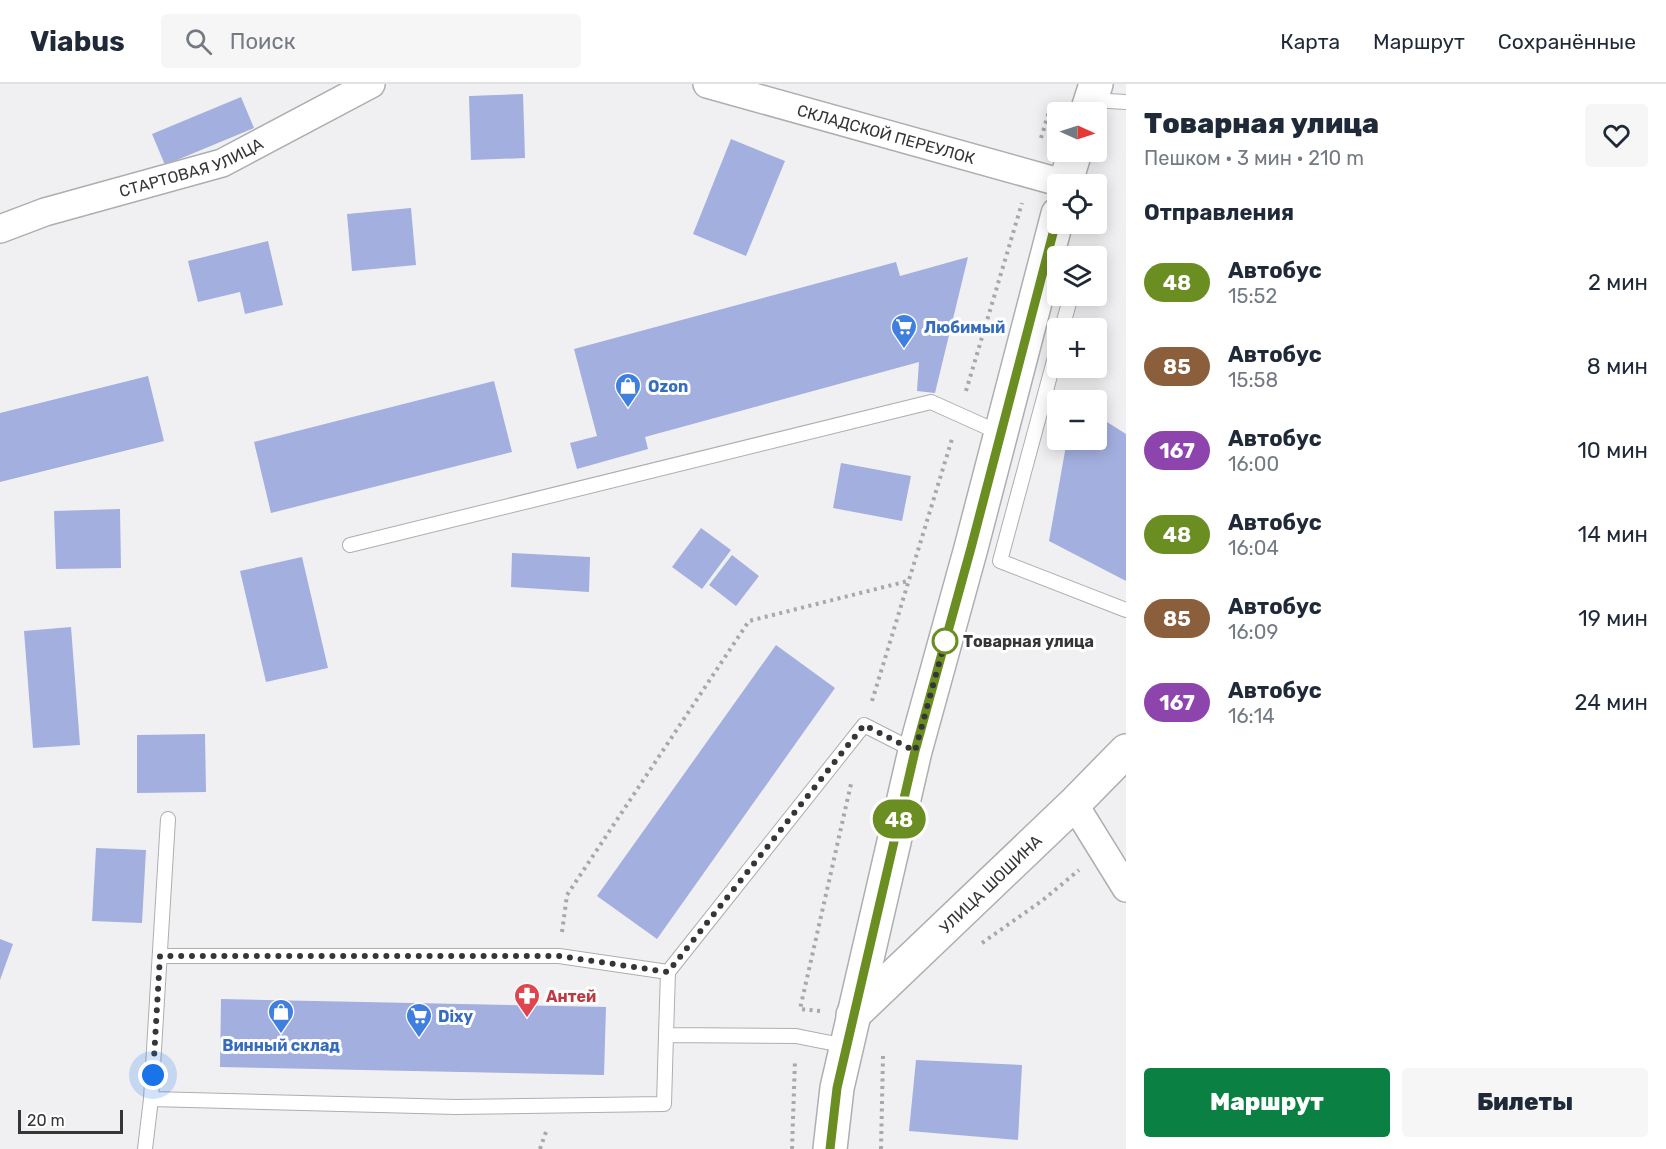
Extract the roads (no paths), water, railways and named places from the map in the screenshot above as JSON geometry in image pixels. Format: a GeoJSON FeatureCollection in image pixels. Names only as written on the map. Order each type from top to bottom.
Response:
{"type":"FeatureCollection","features":[{"type":"Feature","properties":{"kind":"main road"},"geometry":{"type":"LineString","coordinates":[[830,1149],[837,1088],[915,751],[971,548],[1053,234]]}},
{"type":"Feature","properties":{"kind":"main road","name":"УЛИЦА ШОШИНА"},"geometry":{"type":"LineString","coordinates":[[850,1030],[1126,751]]}},
{"type":"Feature","properties":{"kind":"street","name":"СТАРТОВАЯ УЛИЦА"},"geometry":{"type":"LineString","coordinates":[[0,229],[45,212],[222,163],[371,84]]}},
{"type":"Feature","properties":{"kind":"street","name":"СКЛАДСКОЙ ПЕРЕУЛОК"},"geometry":{"type":"LineString","coordinates":[[706,84],[1047,179]]}},
{"type":"Feature","properties":{"kind":"street"},"geometry":{"type":"LineString","coordinates":[[1074,804],[1126,888]]}},
{"type":"Feature","properties":{"kind":"lane"},"geometry":{"type":"LineString","coordinates":[[1091,99],[1126,102]]}},
{"type":"Feature","properties":{"kind":"lane"},"geometry":{"type":"LineString","coordinates":[[1049,378],[1000,561],[1126,610]]}},
{"type":"Feature","properties":{"kind":"lane"},"geometry":{"type":"LineString","coordinates":[[350,545],[931,402],[1000,433]]}},
{"type":"Feature","properties":{"kind":"lane"},"geometry":{"type":"LineString","coordinates":[[151,1099],[456,1107],[664,1104],[668,972],[864,725],[915,751]]}},
{"type":"Feature","properties":{"kind":"lane"},"geometry":{"type":"LineString","coordinates":[[146,1149],[168,819]]}},
{"type":"Feature","properties":{"kind":"lane"},"geometry":{"type":"LineString","coordinates":[[160,956],[559,956],[668,972]]}},
{"type":"Feature","properties":{"kind":"lane"},"geometry":{"type":"LineString","coordinates":[[666,1035],[796,1036],[850,1030]]}},
{"type":"Feature","properties":{"kind":"place","name":"Любимый"},"geometry":{"type":"Point","coordinates":[904,350]}},
{"type":"Feature","properties":{"kind":"place","name":"Ozon"},"geometry":{"type":"Point","coordinates":[628,409]}},
{"type":"Feature","properties":{"kind":"place","name":"Товарная улица"},"geometry":{"type":"Point","coordinates":[945,641]}},
{"type":"Feature","properties":{"kind":"place","name":"Антей"},"geometry":{"type":"Point","coordinates":[527,1019]}},
{"type":"Feature","properties":{"kind":"place","name":"Винный склад"},"geometry":{"type":"Point","coordinates":[281,1035]}},
{"type":"Feature","properties":{"kind":"place","name":"Dixy"},"geometry":{"type":"Point","coordinates":[419,1039]}}]}
